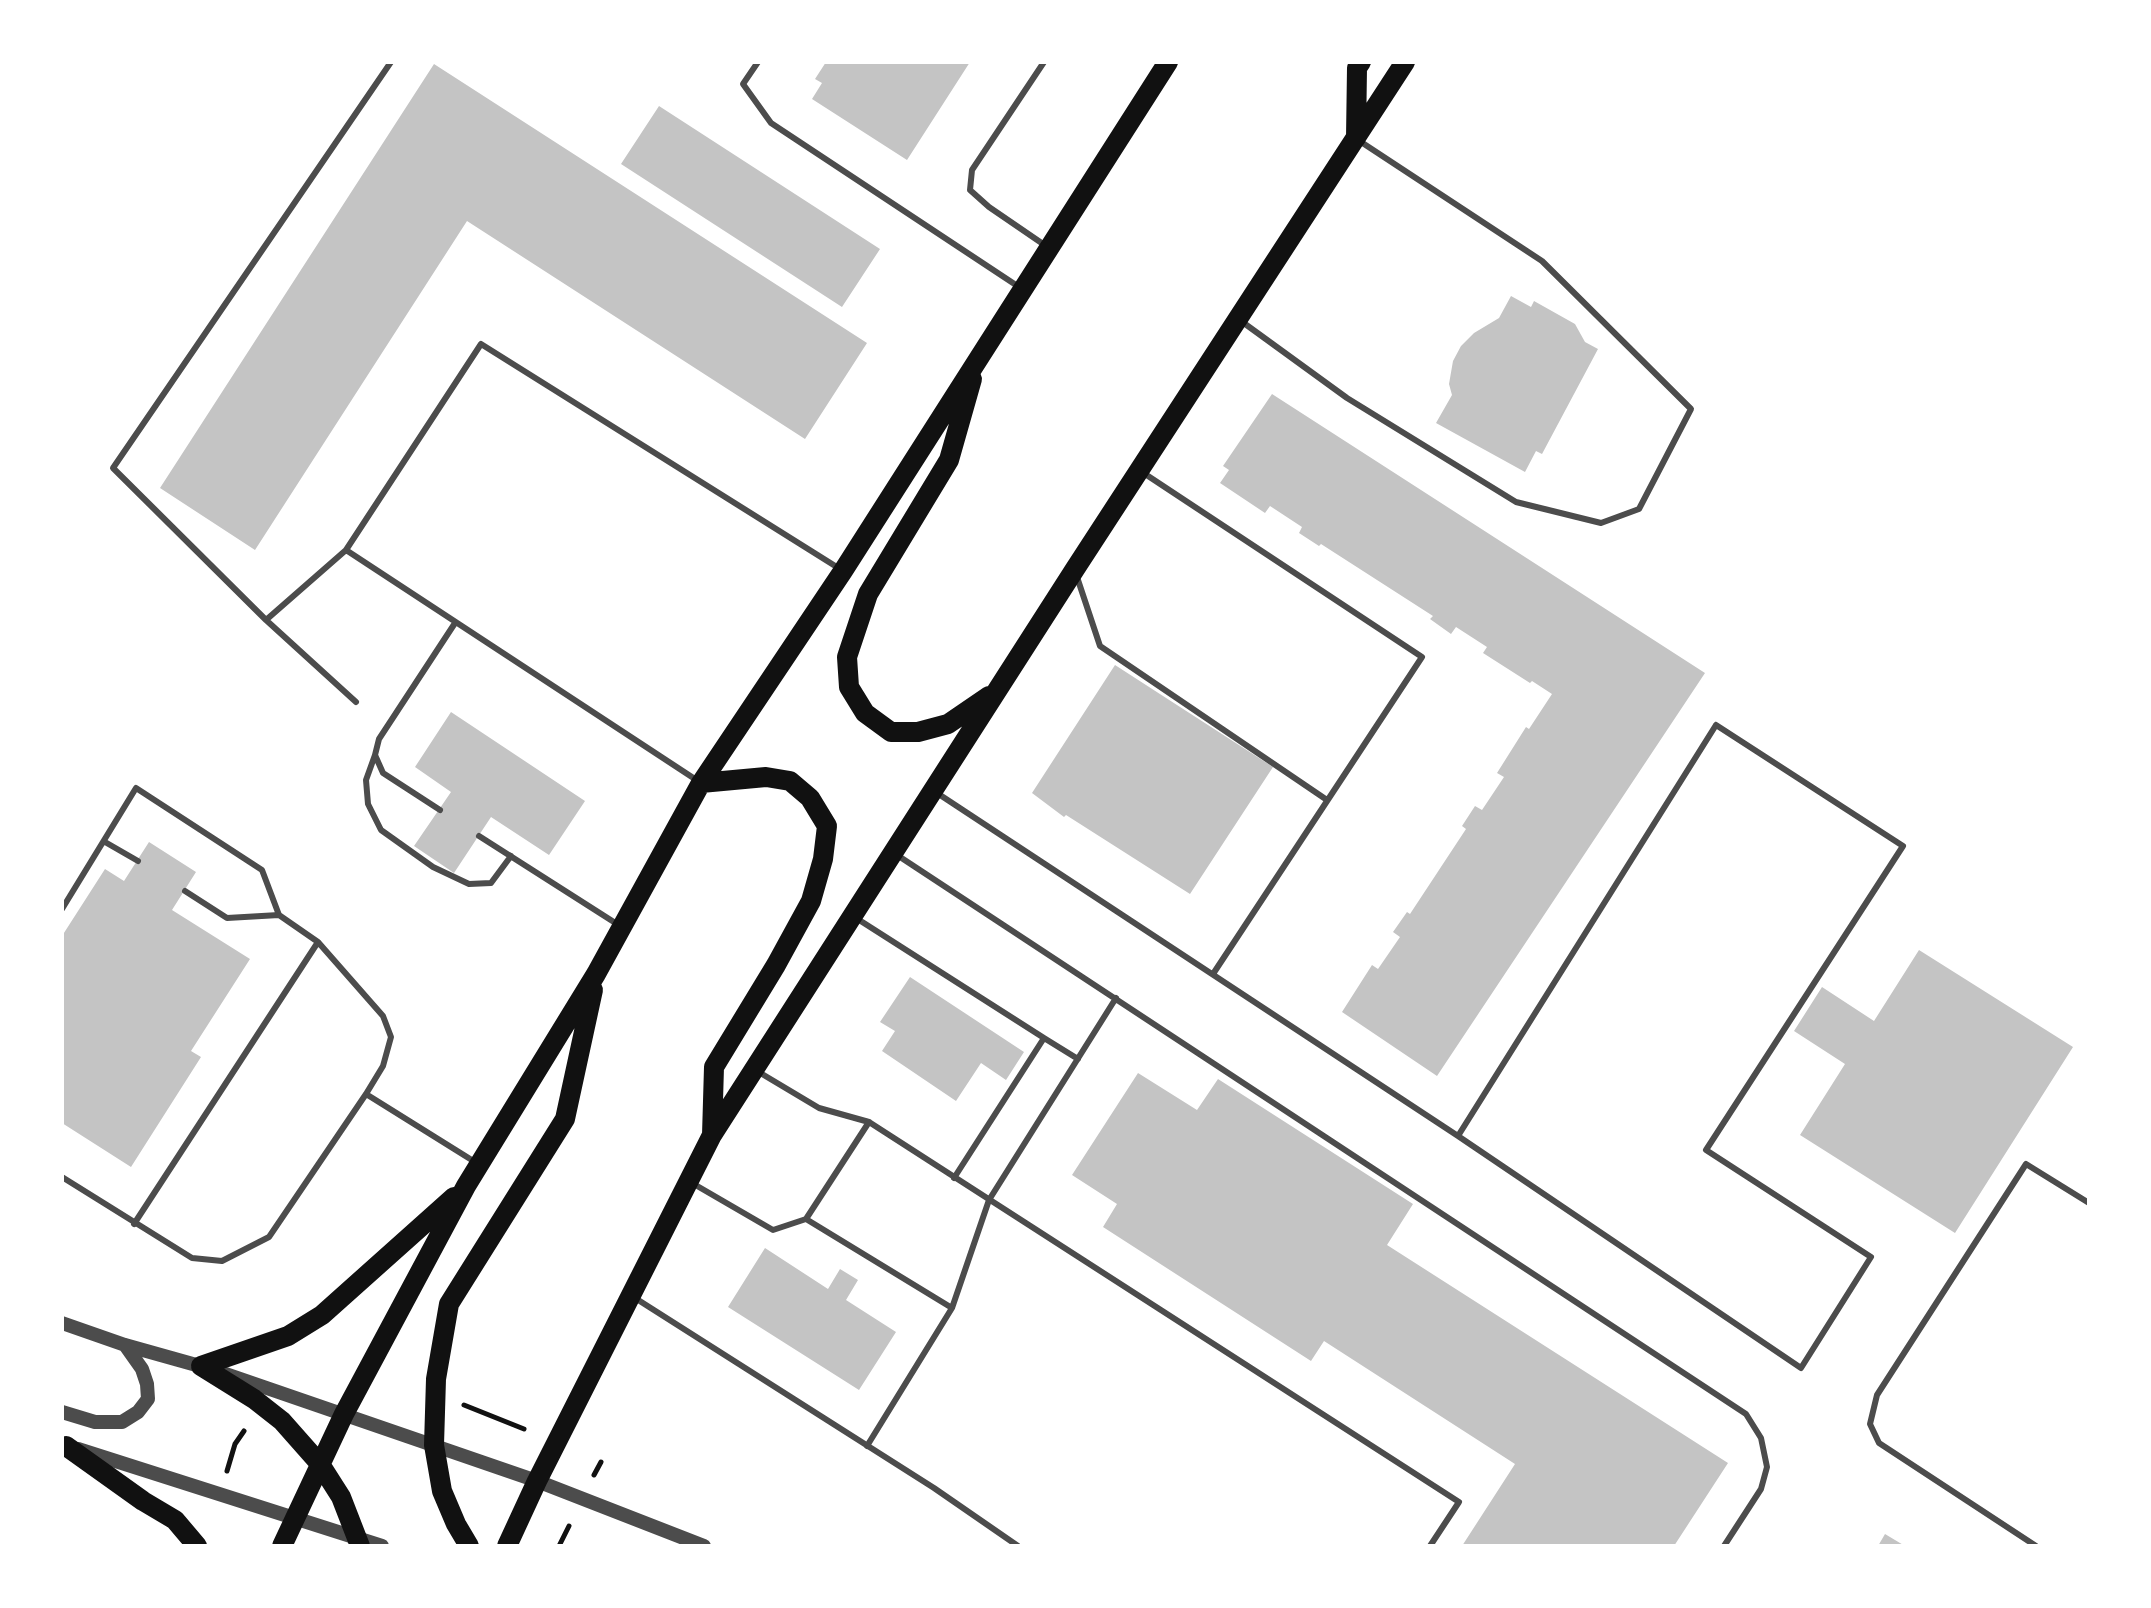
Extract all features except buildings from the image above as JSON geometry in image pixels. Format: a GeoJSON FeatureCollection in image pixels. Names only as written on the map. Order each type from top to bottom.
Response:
{"type":"FeatureCollection","features":[{"type":"Feature","properties":{"kind":"main road"},"geometry":{"type":"LineString","coordinates":[[282,1546],[344,1414],[466,1186],[596,974],[701,783],[843,571],[1168,62]]}},
{"type":"Feature","properties":{"kind":"main road"},"geometry":{"type":"LineString","coordinates":[[1356,138],[1357,68],[1361,62]]}},
{"type":"Feature","properties":{"kind":"main road"},"geometry":{"type":"LineString","coordinates":[[507,1546],[712,1135],[1405,62]]}},
{"type":"Feature","properties":{"kind":"main road"},"geometry":{"type":"LineString","coordinates":[[977,360],[949,460],[868,594],[847,657],[849,687],[865,713],[891,732],[918,732],[948,724],[996,691]]}},
{"type":"Feature","properties":{"kind":"main road"},"geometry":{"type":"LineString","coordinates":[[701,783],[766,777],[790,781],[810,798],[827,826],[823,859],[811,901],[714,1067],[712,1135]]}},
{"type":"Feature","properties":{"kind":"main road"},"geometry":{"type":"LineString","coordinates":[[469,1546],[442,1491],[434,1445],[436,1379],[449,1304],[565,1119],[596,974]]}},
{"type":"Feature","properties":{"kind":"main road"},"geometry":{"type":"LineString","coordinates":[[201,1366],[288,1336],[322,1315],[466,1186]]}},
{"type":"Feature","properties":{"kind":"main road"},"geometry":{"type":"LineString","coordinates":[[201,1366],[254,1399],[282,1421],[320,1464],[341,1497],[359,1542]]}},
{"type":"Feature","properties":{"kind":"main road"},"geometry":{"type":"LineString","coordinates":[[64,1445],[175,1520],[197,1546]]}},
{"type":"Feature","properties":{"kind":"street"},"geometry":{"type":"LineString","coordinates":[[62,1323],[201,1366],[434,1445],[704,1546]]}},
{"type":"Feature","properties":{"kind":"street"},"geometry":{"type":"LineString","coordinates":[[62,1412],[95,1422],[122,1422],[138,1412],[148,1399],[147,1384],[142,1369],[125,1345]]}},
{"type":"Feature","properties":{"kind":"street"},"geometry":{"type":"LineString","coordinates":[[64,1445],[295,1518],[359,1542],[382,1546]]}},
{"type":"Feature","properties":{"kind":"lane"},"geometry":{"type":"LineString","coordinates":[[356,702],[266,620],[113,468],[391,62]]}},
{"type":"Feature","properties":{"kind":"lane"},"geometry":{"type":"LineString","coordinates":[[758,62],[743,84],[771,123],[1022,289]]}},
{"type":"Feature","properties":{"kind":"lane"},"geometry":{"type":"LineString","coordinates":[[1044,62],[972,170],[970,190],[989,207],[1049,248]]}},
{"type":"Feature","properties":{"kind":"lane"},"geometry":{"type":"LineString","coordinates":[[1238,319],[1347,398],[1516,502],[1601,523],[1639,509],[1691,409],[1542,261],[1356,138]]}},
{"type":"Feature","properties":{"kind":"lane"},"geometry":{"type":"LineString","coordinates":[[266,620],[346,550],[481,344],[843,571]]}},
{"type":"Feature","properties":{"kind":"lane"},"geometry":{"type":"LineString","coordinates":[[1139,470],[1422,657],[1213,974]]}},
{"type":"Feature","properties":{"kind":"lane"},"geometry":{"type":"LineString","coordinates":[[346,550],[701,783]]}},
{"type":"Feature","properties":{"kind":"lane"},"geometry":{"type":"LineString","coordinates":[[1075,569],[1100,646],[1327,800]]}},
{"type":"Feature","properties":{"kind":"lane"},"geometry":{"type":"LineString","coordinates":[[455,623],[379,739],[366,780],[368,804],[381,830],[433,867],[469,884],[491,883],[511,856]]}},
{"type":"Feature","properties":{"kind":"lane"},"geometry":{"type":"LineString","coordinates":[[932,790],[1458,1136],[1801,1368],[1871,1257],[1706,1150],[1903,846],[1716,725],[1458,1136]]}},
{"type":"Feature","properties":{"kind":"lane"},"geometry":{"type":"LineString","coordinates":[[375,755],[383,773],[440,810]]}},
{"type":"Feature","properties":{"kind":"lane"},"geometry":{"type":"LineString","coordinates":[[62,909],[136,788],[262,870],[279,915],[318,942],[383,1016],[391,1037],[383,1066],[366,1094],[269,1237],[222,1261],[192,1258],[62,1177]]}},
{"type":"Feature","properties":{"kind":"lane"},"geometry":{"type":"LineString","coordinates":[[479,836],[622,927]]}},
{"type":"Feature","properties":{"kind":"lane"},"geometry":{"type":"LineString","coordinates":[[105,842],[138,861]]}},
{"type":"Feature","properties":{"kind":"lane"},"geometry":{"type":"LineString","coordinates":[[893,853],[1746,1414],[1761,1438],[1767,1467],[1761,1489],[1724,1546]]}},
{"type":"Feature","properties":{"kind":"lane"},"geometry":{"type":"LineString","coordinates":[[185,891],[227,918],[279,915]]}},
{"type":"Feature","properties":{"kind":"lane"},"geometry":{"type":"LineString","coordinates":[[853,916],[1078,1059]]}},
{"type":"Feature","properties":{"kind":"lane"},"geometry":{"type":"LineString","coordinates":[[134,1224],[318,942]]}},
{"type":"Feature","properties":{"kind":"lane"},"geometry":{"type":"LineString","coordinates":[[867,1446],[952,1308],[989,1200],[1116,998]]}},
{"type":"Feature","properties":{"kind":"lane"},"geometry":{"type":"LineString","coordinates":[[954,1178],[1044,1038]]}},
{"type":"Feature","properties":{"kind":"lane"},"geometry":{"type":"LineString","coordinates":[[755,1070],[819,1108],[869,1122],[1459,1502],[1430,1546]]}},
{"type":"Feature","properties":{"kind":"lane"},"geometry":{"type":"LineString","coordinates":[[366,1094],[479,1165]]}},
{"type":"Feature","properties":{"kind":"lane"},"geometry":{"type":"LineString","coordinates":[[689,1181],[773,1230],[806,1219],[869,1122]]}},
{"type":"Feature","properties":{"kind":"lane"},"geometry":{"type":"LineString","coordinates":[[2036,1546],[1879,1443],[1870,1424],[1877,1395],[2026,1164],[2089,1203]]}},
{"type":"Feature","properties":{"kind":"lane"},"geometry":{"type":"LineString","coordinates":[[806,1219],[952,1308]]}},
{"type":"Feature","properties":{"kind":"lane"},"geometry":{"type":"LineString","coordinates":[[630,1295],[934,1488],[1018,1546]]}},
{"type":"Feature","properties":{"kind":"path"},"geometry":{"type":"LineString","coordinates":[[452,1401],[524,1429]]}},
{"type":"Feature","properties":{"kind":"path"},"geometry":{"type":"LineString","coordinates":[[226,1475],[235,1444],[244,1431]]}},
{"type":"Feature","properties":{"kind":"path"},"geometry":{"type":"LineString","coordinates":[[559,1546],[569,1526]]}}]}
